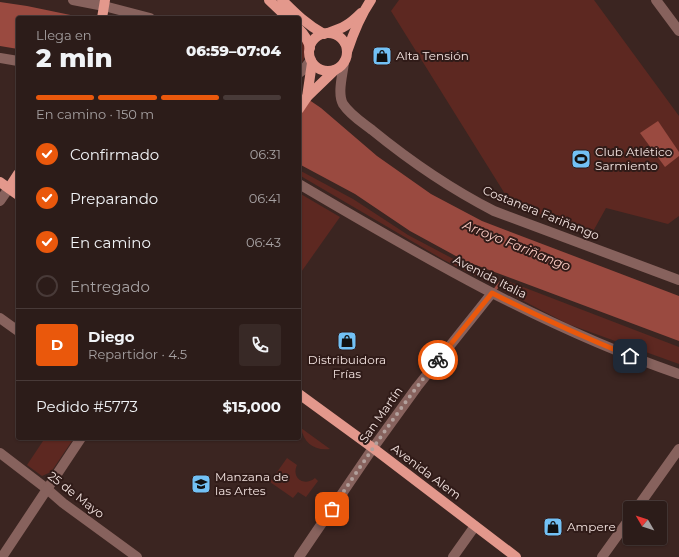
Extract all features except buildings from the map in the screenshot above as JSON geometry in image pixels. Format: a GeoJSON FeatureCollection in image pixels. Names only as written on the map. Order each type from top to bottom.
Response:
{"type":"FeatureCollection","features":[{"type":"Feature","properties":{"kind":"main road"},"geometry":{"type":"LineString","coordinates":[[269,0],[286,16]]}},
{"type":"Feature","properties":{"kind":"main road"},"geometry":{"type":"LineString","coordinates":[[282,0],[298,16]]}},
{"type":"Feature","properties":{"kind":"main road"},"geometry":{"type":"LineString","coordinates":[[301,106],[307,97],[340,67],[346,57],[352,38],[365,9],[371,0]]}},
{"type":"Feature","properties":{"kind":"main road"},"geometry":{"type":"LineString","coordinates":[[102,16],[105,3]]}},
{"type":"Feature","properties":{"kind":"main road"},"geometry":{"type":"LineString","coordinates":[[335,70],[329,71],[317,68],[312,62],[309,54],[311,43],[319,36],[341,29],[348,25],[365,9]]}},
{"type":"Feature","properties":{"kind":"main road"},"geometry":{"type":"LineString","coordinates":[[301,19],[313,28],[326,34],[336,35],[341,39],[345,44],[346,57]]}},
{"type":"Feature","properties":{"kind":"main road"},"geometry":{"type":"LineString","coordinates":[[301,31],[305,34],[310,48]]}},
{"type":"Feature","properties":{"kind":"main road"},"geometry":{"type":"LineString","coordinates":[[307,97],[312,62]]}},
{"type":"Feature","properties":{"kind":"main road"},"geometry":{"type":"LineString","coordinates":[[9,188],[16,177]]}},
{"type":"Feature","properties":{"kind":"main road"},"geometry":{"type":"LineString","coordinates":[[0,182],[16,193]]}},
{"type":"Feature","properties":{"kind":"main road","name":"Avenida Alem"},"geometry":{"type":"LineString","coordinates":[[301,395],[373,448],[516,557]]}},
{"type":"Feature","properties":{"kind":"street"},"geometry":{"type":"LineString","coordinates":[[73,0],[105,3],[144,16]]}},
{"type":"Feature","properties":{"kind":"street"},"geometry":{"type":"LineString","coordinates":[[656,0],[679,31]]}},
{"type":"Feature","properties":{"kind":"street","name":"Costanera Fariñango"},"geometry":{"type":"LineString","coordinates":[[346,57],[340,92],[342,103],[352,114],[390,145],[442,181],[494,211],[679,280]]}},
{"type":"Feature","properties":{"kind":"street"},"geometry":{"type":"LineString","coordinates":[[0,58],[16,61]]}},
{"type":"Feature","properties":{"kind":"street"},"geometry":{"type":"LineString","coordinates":[[301,72],[312,62]]}},
{"type":"Feature","properties":{"kind":"street","name":"Avenida Italia"},"geometry":{"type":"LineString","coordinates":[[301,185],[428,259],[492,293],[594,342],[654,366],[679,374]]}},
{"type":"Feature","properties":{"kind":"street"},"geometry":{"type":"LineString","coordinates":[[0,201],[9,188]]}},
{"type":"Feature","properties":{"kind":"street","name":"San Martín"},"geometry":{"type":"LineString","coordinates":[[299,557],[373,448],[417,387],[492,293]]}},
{"type":"Feature","properties":{"kind":"street"},"geometry":{"type":"LineString","coordinates":[[0,318],[16,330]]}},
{"type":"Feature","properties":{"kind":"street"},"geometry":{"type":"LineString","coordinates":[[2,557],[80,440]]}},
{"type":"Feature","properties":{"kind":"street"},"geometry":{"type":"LineString","coordinates":[[642,501],[679,449]]}},
{"type":"Feature","properties":{"kind":"street","name":"25 de Mayo"},"geometry":{"type":"LineString","coordinates":[[0,453],[63,503],[137,557]]}},
{"type":"Feature","properties":{"kind":"street"},"geometry":{"type":"LineString","coordinates":[[453,557],[475,526]]}},
{"type":"Feature","properties":{"kind":"street"},"geometry":{"type":"LineString","coordinates":[[602,557],[623,528]]}},
{"type":"Feature","properties":{"kind":"shaded area","name":"Club Atlético Sarmiento"},"geometry":{"type":"Polygon","coordinates":[[[399,0],[594,0],[679,116],[679,216],[668,224],[606,208],[591,235],[510,202],[391,11],[399,0]]]}},
{"type":"Feature","properties":{"kind":"shaded area"},"geometry":{"type":"Polygon","coordinates":[[[301,38],[305,43],[304,58],[301,63],[301,38]]]}},
{"type":"Feature","properties":{"kind":"shaded area"},"geometry":{"type":"Polygon","coordinates":[[[301,171],[353,199],[408,235],[463,264],[499,278],[493,285],[444,260],[301,176],[301,171]]]}},
{"type":"Feature","properties":{"kind":"shaded area"},"geometry":{"type":"Polygon","coordinates":[[[301,194],[340,217],[301,272],[301,194]]]}},
{"type":"Feature","properties":{"kind":"shaded area"},"geometry":{"type":"Polygon","coordinates":[[[510,282],[679,347],[679,364],[568,324],[504,291],[510,282]]]}},
{"type":"Feature","properties":{"kind":"shaded area"},"geometry":{"type":"Polygon","coordinates":[[[301,428],[330,449],[319,449],[311,445],[307,442],[301,428]]]}},
{"type":"Feature","properties":{"kind":"shaded area"},"geometry":{"type":"Polygon","coordinates":[[[44,440],[73,440],[51,472],[42,476],[27,465],[44,440]]]}},
{"type":"Feature","properties":{"kind":"shaded area"},"geometry":{"type":"Polygon","coordinates":[[[287,458],[297,465],[296,474],[300,480],[307,482],[315,478],[318,481],[306,497],[298,492],[293,498],[270,482],[287,458]]]}},
{"type":"Feature","properties":{"kind":"water"},"geometry":{"type":"Polygon","coordinates":[[[0,2],[75,16],[16,16],[16,49],[0,46],[0,2]]]}},
{"type":"Feature","properties":{"kind":"water","name":"Arroyo Fariñango"},"geometry":{"type":"Polygon","coordinates":[[[301,94],[321,108],[377,156],[431,194],[482,221],[679,296],[679,341],[465,261],[410,231],[355,194],[301,165],[301,94]]]}},
{"type":"Feature","properties":{"kind":"water"},"geometry":{"type":"Polygon","coordinates":[[[658,121],[679,152],[679,156],[665,167],[640,133],[658,121]]]}},
{"type":"Feature","properties":{"kind":"waterway"},"geometry":{"type":"LineString","coordinates":[[493,292],[501,282]]}},
{"type":"Feature","properties":{"kind":"way so far"},"geometry":{"type":"LineString","coordinates":[[332,509],[382,436],[438,360]]}},
{"type":"Feature","properties":{"kind":"place","name":"Alta Tensión"},"geometry":{"type":"Point","coordinates":[382,56]}},
{"type":"Feature","properties":{"kind":"place","name":"Club Atlético Sarmiento"},"geometry":{"type":"Point","coordinates":[581,159]}},
{"type":"Feature","properties":{"kind":"place","name":"Distribuidora Frías"},"geometry":{"type":"Point","coordinates":[347,341]}},
{"type":"Feature","properties":{"kind":"place","name":"Manzana de las Artes"},"geometry":{"type":"Point","coordinates":[201,484]}},
{"type":"Feature","properties":{"kind":"place","name":"Ampere"},"geometry":{"type":"Point","coordinates":[553,527]}},
{"type":"Feature","properties":{"kind":"route"},"geometry":{"type":"LineString","coordinates":[[438,360],[492,293],[594,342],[630,356]]}}]}
